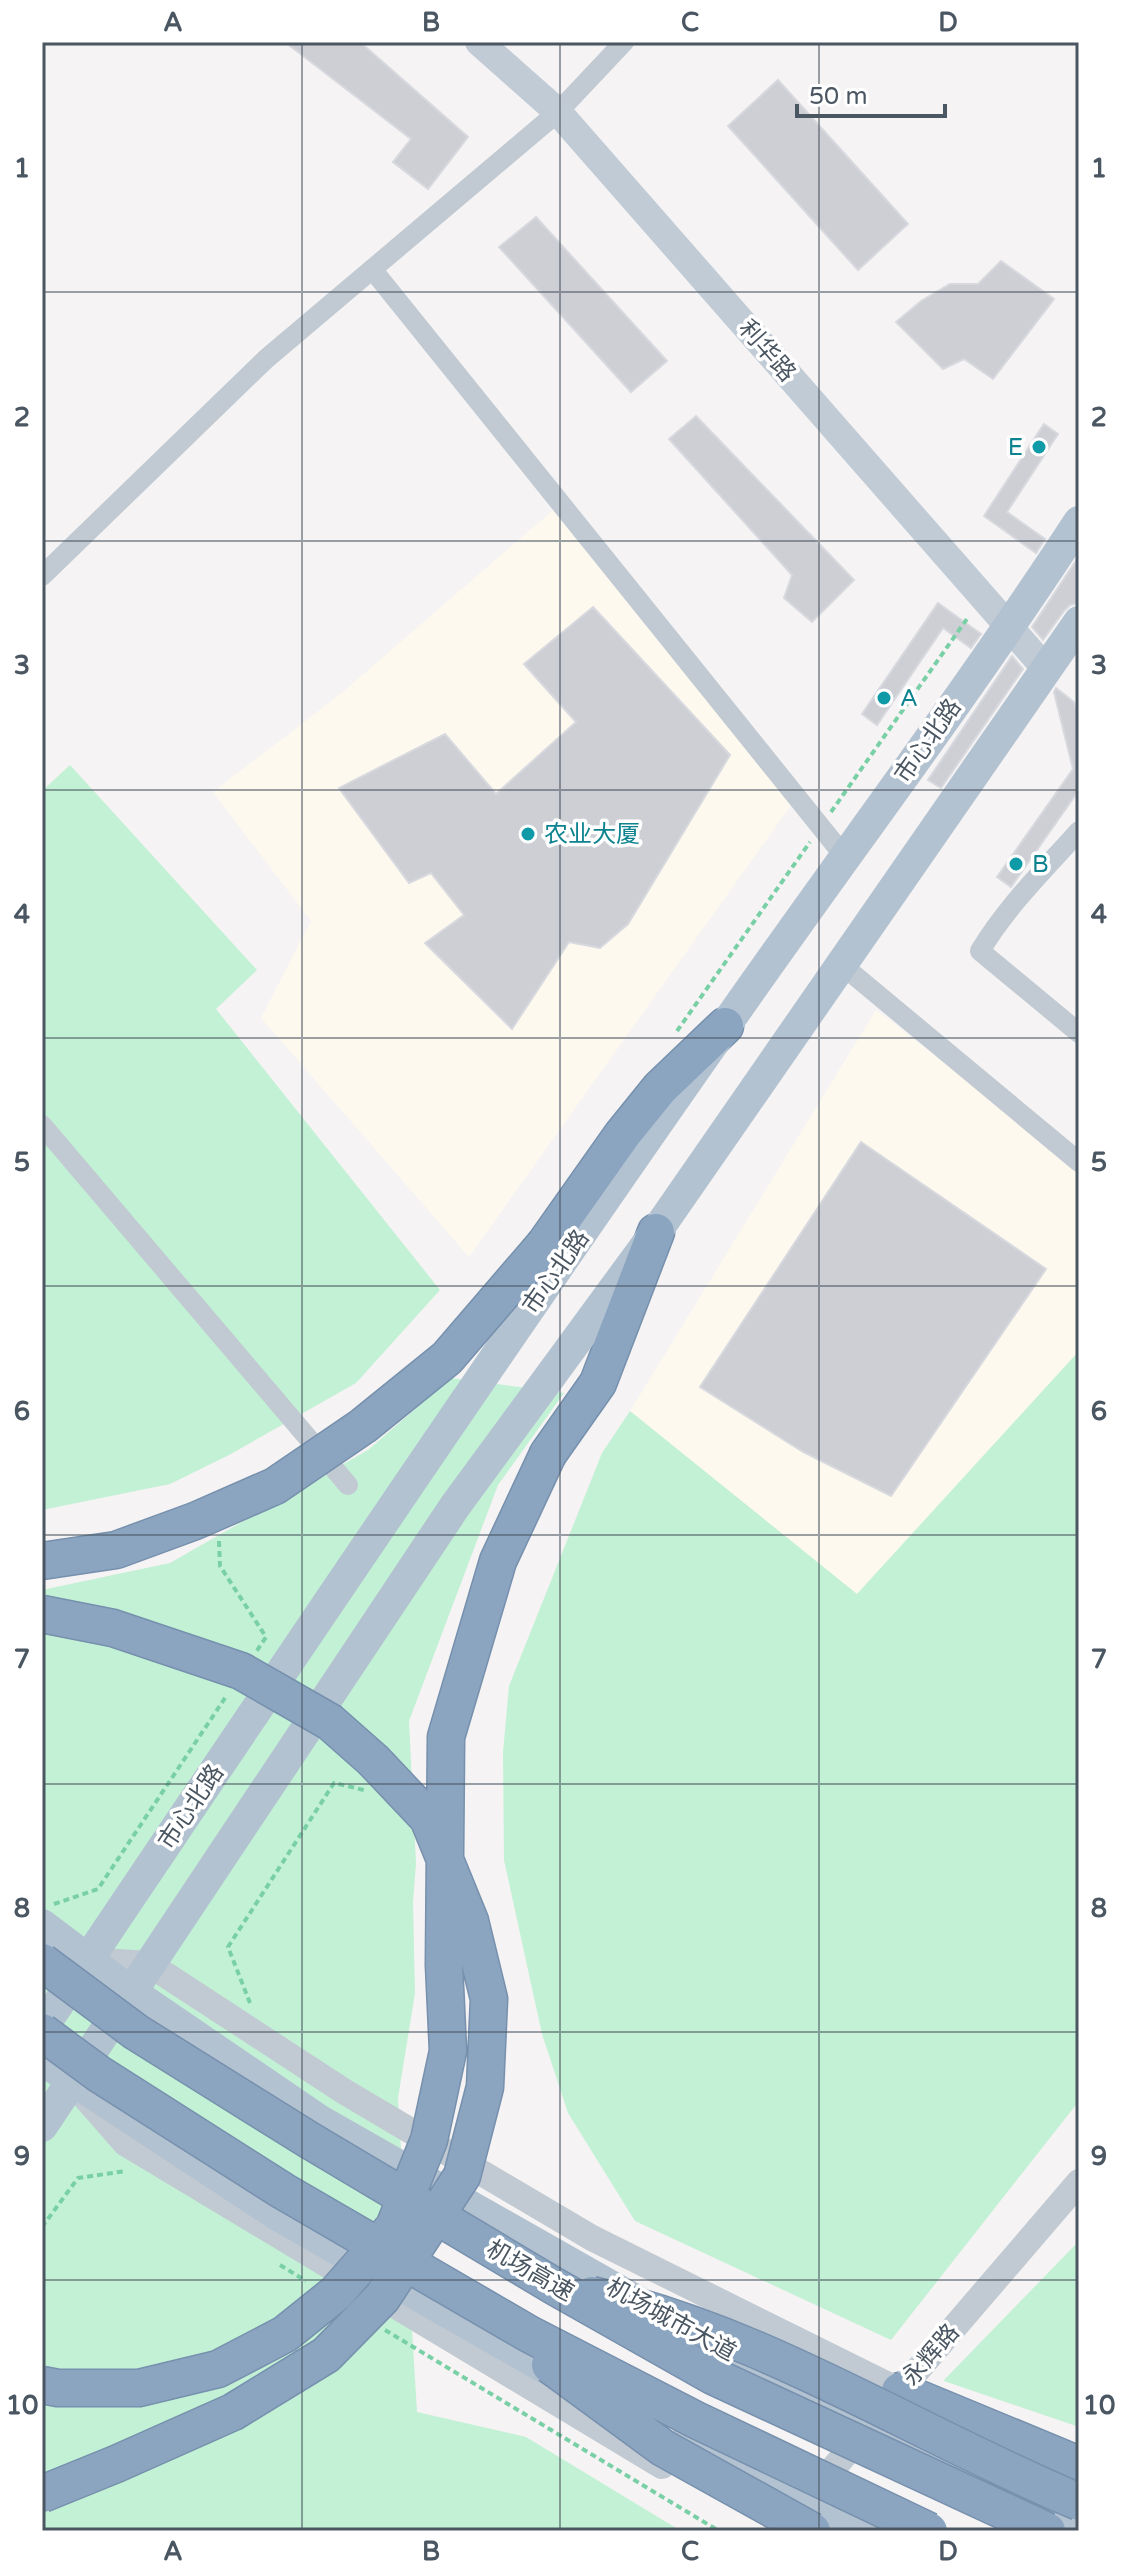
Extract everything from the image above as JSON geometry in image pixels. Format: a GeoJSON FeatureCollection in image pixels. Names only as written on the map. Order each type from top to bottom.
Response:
{"type":"FeatureCollection","features":[{"type":"Feature","properties":{"kind":"highway"},"geometry":{"type":"LineString","coordinates":[[42,1561],[116,1550],[195,1521],[275,1486],[363,1426],[447,1358],[545,1244],[622,1135],[660,1088],[725,1026]]}},
{"type":"Feature","properties":{"kind":"highway"},"geometry":{"type":"LineString","coordinates":[[42,2385],[58,2388],[139,2388],[218,2369],[285,2334],[336,2293],[394,2227],[429,2140],[448,2051],[444,1965],[446,1737],[498,1561],[548,1454],[598,1383],[656,1232]]}},
{"type":"Feature","properties":{"kind":"highway"},"geometry":{"type":"LineString","coordinates":[[42,1614],[113,1628],[241,1671],[330,1722],[373,1760],[428,1818],[470,1921],[489,1999],[485,2087],[462,2176],[382,2298],[326,2355],[233,2412],[42,2494]]}},
{"type":"Feature","properties":{"kind":"highway","name":"机场高速"},"geometry":{"type":"LineString","coordinates":[[42,1962],[136,2032],[309,2140],[554,2286],[713,2376],[1047,2531]]}},
{"type":"Feature","properties":{"kind":"highway"},"geometry":{"type":"LineString","coordinates":[[42,2030],[99,2074],[257,2174],[529,2334],[682,2413],[929,2531]]}},
{"type":"Feature","properties":{"kind":"highway"},"geometry":{"type":"LineString","coordinates":[[426,2274],[663,2448],[809,2516]]}},
{"type":"Feature","properties":{"kind":"highway"},"geometry":{"type":"LineString","coordinates":[[554,2286],[647,2307],[732,2338],[1079,2502]]}},
{"type":"Feature","properties":{"kind":"highway"},"geometry":{"type":"LineString","coordinates":[[900,2391],[1079,2465]]}},
{"type":"Feature","properties":{"kind":"main road","name":"利华路"},"geometry":{"type":"LineString","coordinates":[[479,42],[563,105]]}},
{"type":"Feature","properties":{"kind":"main road","name":"利华路"},"geometry":{"type":"LineString","coordinates":[[507,42],[1051,664]]}},
{"type":"Feature","properties":{"kind":"main road","name":"市心北路"},"geometry":{"type":"LineString","coordinates":[[42,2030],[422,1464],[725,1026],[1014,621],[1079,522]]}},
{"type":"Feature","properties":{"kind":"main road"},"geometry":{"type":"LineString","coordinates":[[42,2126],[455,1506],[656,1232],[1079,622]]}},
{"type":"Feature","properties":{"kind":"main road","name":"机场城市大道"},"geometry":{"type":"LineString","coordinates":[[42,1925],[131,1992],[320,2121],[719,2348],[869,2427],[1079,2522]]}},
{"type":"Feature","properties":{"kind":"main road"},"geometry":{"type":"LineString","coordinates":[[42,2060],[278,2215],[517,2353],[681,2441],[809,2516],[870,2531]]}},
{"type":"Feature","properties":{"kind":"street"},"geometry":{"type":"LineString","coordinates":[[42,576],[266,359],[563,105],[624,42]]}},
{"type":"Feature","properties":{"kind":"street"},"geometry":{"type":"LineString","coordinates":[[372,269],[845,857]]}},
{"type":"Feature","properties":{"kind":"street"},"geometry":{"type":"LineString","coordinates":[[1079,831],[1036,875],[993,928],[980,951],[1079,1033]]}},
{"type":"Feature","properties":{"kind":"street"},"geometry":{"type":"LineString","coordinates":[[854,975],[1079,1162]]}},
{"type":"Feature","properties":{"kind":"street"},"geometry":{"type":"LineString","coordinates":[[42,1125],[348,1485]]}},
{"type":"Feature","properties":{"kind":"street"},"geometry":{"type":"LineString","coordinates":[[88,1960],[149,1964],[345,2092],[592,2238],[900,2391]]}},
{"type":"Feature","properties":{"kind":"street"},"geometry":{"type":"LineString","coordinates":[[72,2081],[125,2143],[673,2472],[784,2531]]}},
{"type":"Feature","properties":{"kind":"street","name":"永辉路"},"geometry":{"type":"LineString","coordinates":[[784,2531],[809,2516],[869,2427],[1079,2182]]}},
{"type":"Feature","properties":{"kind":"path"},"geometry":{"type":"LineString","coordinates":[[262,2011],[250,2003],[228,1947],[334,1783],[370,1792]]}},
{"type":"Feature","properties":{"kind":"shaded area"},"geometry":{"type":"Polygon","coordinates":[[[559,505],[794,801],[469,1257],[261,1018],[311,921],[213,792],[338,696],[559,505]]]}},
{"type":"Feature","properties":{"kind":"shaded area"},"geometry":{"type":"Polygon","coordinates":[[[876,1010],[1079,1167],[1079,1351],[857,1594],[630,1411],[876,1010]]]}},
{"type":"Feature","properties":{"kind":"green space"},"geometry":{"type":"Polygon","coordinates":[[[70,765],[257,970],[216,1009],[440,1290],[356,1383],[229,1455],[170,1484],[42,1510],[42,791],[70,765]]]}},
{"type":"Feature","properties":{"kind":"green space"},"geometry":{"type":"Polygon","coordinates":[[[1079,1351],[1079,2101],[891,2340],[635,2221],[568,2113],[542,2034],[504,1860],[503,1752],[509,1686],[602,1453],[630,1411],[857,1594],[1079,1351]]]}},
{"type":"Feature","properties":{"kind":"green space"},"geometry":{"type":"Polygon","coordinates":[[[451,1378],[564,1393],[498,1485],[409,1721],[416,1863],[413,1902],[415,1993],[398,2098],[417,2412],[526,2437],[681,2531],[42,2531],[42,1590],[170,1563],[368,1450],[451,1378]]]}},
{"type":"Feature","properties":{"kind":"green space"},"geometry":{"type":"Polygon","coordinates":[[[1079,2241],[1079,2427],[944,2381],[944,2380],[1079,2241]]]}},
{"type":"Feature","properties":{"kind":"building"},"geometry":{"type":"Polygon","coordinates":[[[285,42],[360,42],[468,137],[428,189],[393,162],[411,139],[285,42]]]}},
{"type":"Feature","properties":{"kind":"building"},"geometry":{"type":"Polygon","coordinates":[[[778,80],[908,224],[858,270],[728,126],[778,80]]]}},
{"type":"Feature","properties":{"kind":"building"},"geometry":{"type":"Polygon","coordinates":[[[536,217],[667,361],[631,392],[499,247],[536,217]]]}},
{"type":"Feature","properties":{"kind":"building"},"geometry":{"type":"Polygon","coordinates":[[[1001,261],[1054,299],[993,379],[964,359],[943,369],[896,322],[921,301],[950,284],[978,284],[1001,261]]]}},
{"type":"Feature","properties":{"kind":"building"},"geometry":{"type":"Polygon","coordinates":[[[696,416],[854,580],[812,622],[784,598],[792,575],[669,439],[696,416]]]}},
{"type":"Feature","properties":{"kind":"building"},"geometry":{"type":"Polygon","coordinates":[[[1044,424],[1058,434],[1007,512],[1045,539],[1036,553],[984,516],[1044,424]]]}},
{"type":"Feature","properties":{"kind":"building"},"geometry":{"type":"Polygon","coordinates":[[[1079,556],[1079,603],[1070,605],[1064,611],[1043,640],[1032,627],[1079,556]]]}},
{"type":"Feature","properties":{"kind":"building"},"geometry":{"type":"Polygon","coordinates":[[[938,603],[981,634],[971,648],[943,628],[877,725],[862,714],[938,603]]]}},
{"type":"Feature","properties":{"kind":"building","name":"农业大厦"},"geometry":{"type":"Polygon","coordinates":[[[593,607],[730,755],[628,924],[600,948],[569,942],[512,1029],[425,943],[464,915],[431,873],[409,883],[339,788],[445,734],[496,794],[576,722],[524,664],[593,607]]]}},
{"type":"Feature","properties":{"kind":"building"},"geometry":{"type":"Polygon","coordinates":[[[1012,656],[1023,669],[941,788],[928,780],[1012,656]]]}},
{"type":"Feature","properties":{"kind":"building"},"geometry":{"type":"Polygon","coordinates":[[[1056,688],[1074,702],[1079,720],[1079,790],[1011,887],[997,877],[1073,769],[1054,692],[1056,688]]]}},
{"type":"Feature","properties":{"kind":"building"},"geometry":{"type":"Polygon","coordinates":[[[861,1142],[1046,1269],[891,1496],[803,1452],[700,1387],[861,1142]]]}},
{"type":"Feature","properties":{"kind":"place","name":"E"},"geometry":{"type":"Point","coordinates":[1039,447]}},
{"type":"Feature","properties":{"kind":"place","name":"A"},"geometry":{"type":"Point","coordinates":[884,698]}},
{"type":"Feature","properties":{"kind":"place","name":"农业大厦"},"geometry":{"type":"Point","coordinates":[528,834]}},
{"type":"Feature","properties":{"kind":"place","name":"B"},"geometry":{"type":"Point","coordinates":[1016,864]}}]}
